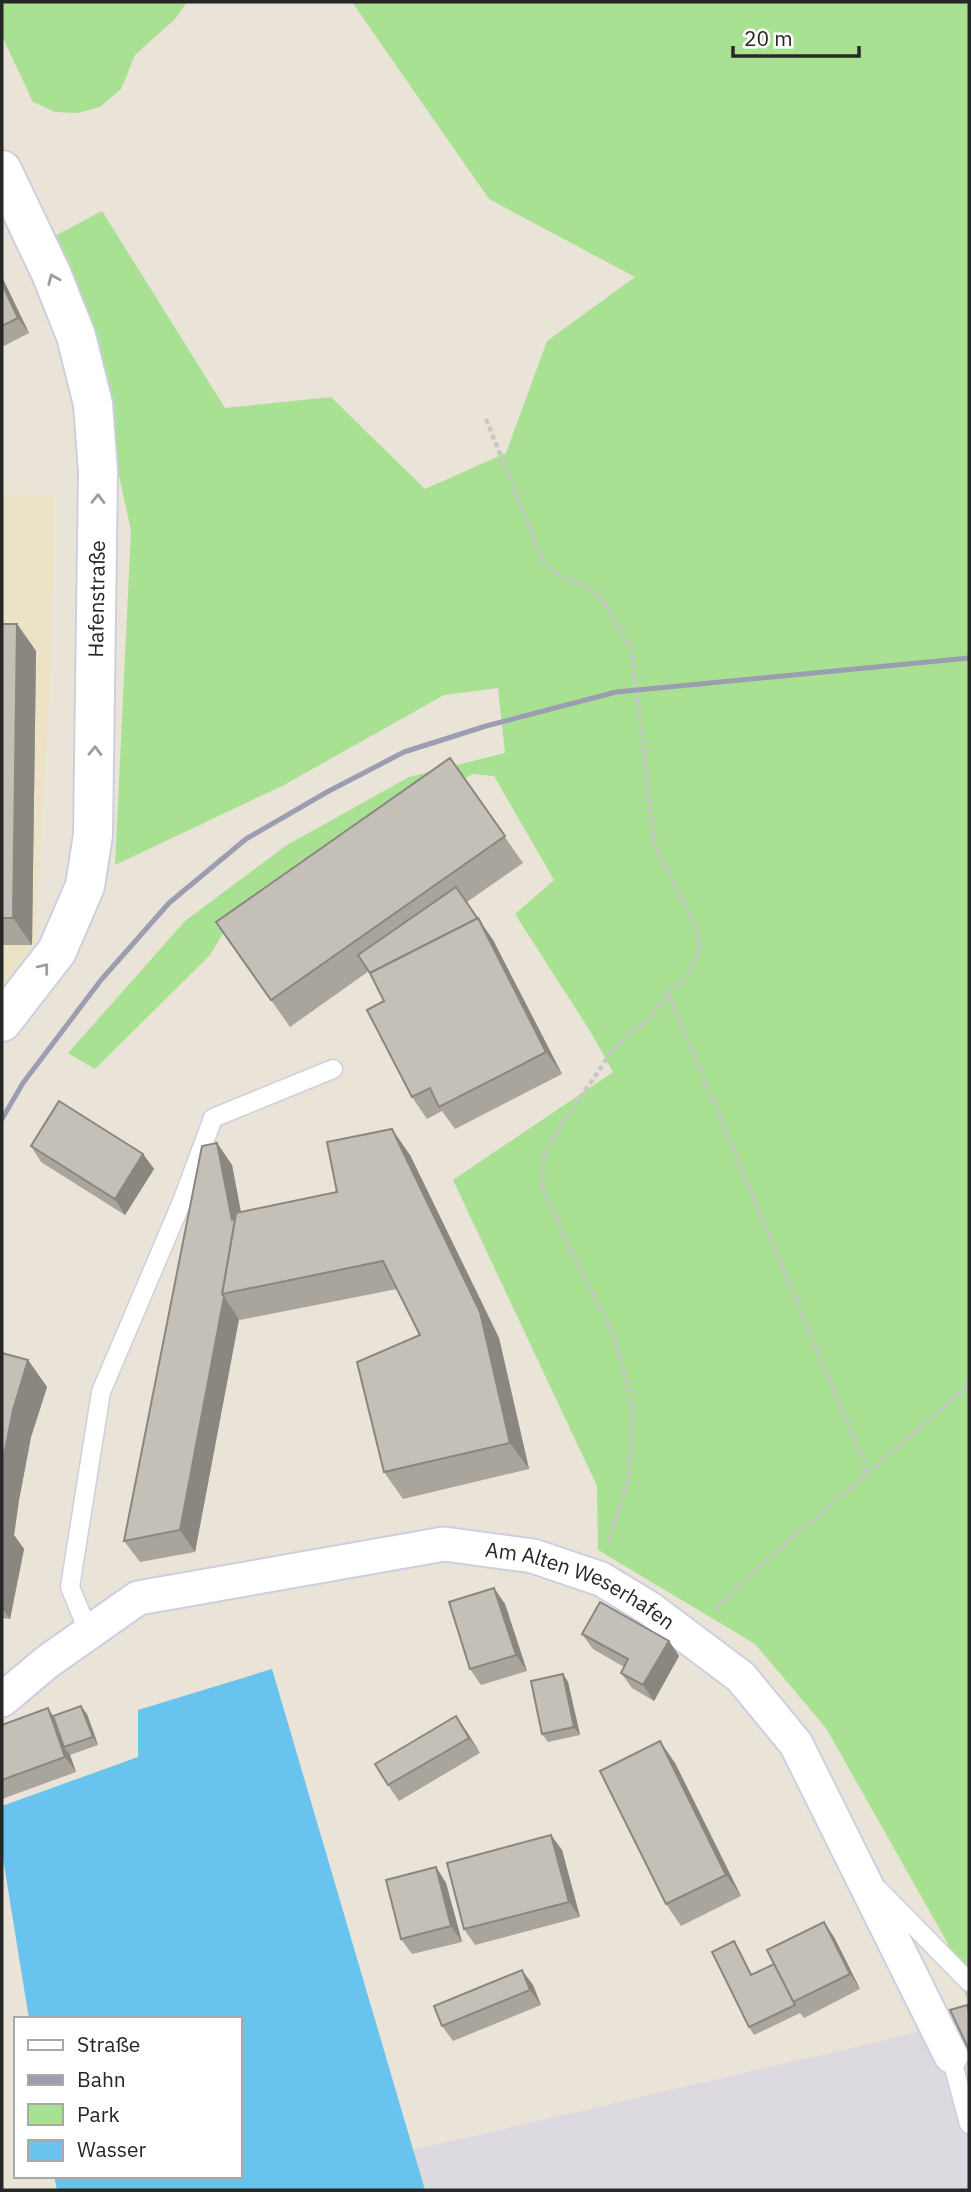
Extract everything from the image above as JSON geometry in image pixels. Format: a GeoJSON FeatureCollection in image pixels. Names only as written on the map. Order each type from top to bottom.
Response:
{"type":"FeatureCollection","features":[{"type":"Feature","properties":{"kind":"main road","name":"Hafenstraße"},"geometry":{"type":"LineString","coordinates":[[2,170],[51,273],[76,336],[93,404],[98,471],[93,835],[85,886],[57,951],[2,1022]]}},
{"type":"Feature","properties":{"kind":"street","name":"Am Alten Weserhafen"},"geometry":{"type":"LineString","coordinates":[[2,1700],[47,1662],[138,1598],[444,1544],[533,1556],[601,1579],[649,1608],[741,1677],[796,1744],[951,2056]]}},
{"type":"Feature","properties":{"kind":"lane"},"geometry":{"type":"LineString","coordinates":[[89,1633],[70,1587],[101,1392],[183,1199],[213,1118],[333,1069]]}},
{"type":"Feature","properties":{"kind":"lane"},"geometry":{"type":"LineString","coordinates":[[857,1867],[969,1982]]}},
{"type":"Feature","properties":{"kind":"lane"},"geometry":{"type":"LineString","coordinates":[[951,2056],[969,2124]]}},
{"type":"Feature","properties":{"kind":"path"},"geometry":{"type":"LineString","coordinates":[[486,419],[545,566],[599,594],[631,647],[655,846],[697,930],[700,950],[687,976],[668,993],[656,1011],[615,1047],[543,1156],[542,1185],[614,1336],[634,1408],[629,1476],[610,1536],[601,1579]]}},
{"type":"Feature","properties":{"kind":"path"},"geometry":{"type":"LineString","coordinates":[[668,993],[868,1472]]}},
{"type":"Feature","properties":{"kind":"path"},"geometry":{"type":"LineString","coordinates":[[688,1637],[757,1568],[912,1437],[969,1384]]}},
{"type":"Feature","properties":{"kind":"shaded area"},"geometry":{"type":"Polygon","coordinates":[[[54,494],[52,650],[35,944],[2,986],[2,495],[54,494]]]}},
{"type":"Feature","properties":{"kind":"shaded area"},"geometry":{"type":"Polygon","coordinates":[[[969,2014],[969,2190],[425,2190],[413,2150],[920,2032],[969,2014]]]}},
{"type":"Feature","properties":{"kind":"green space"},"geometry":{"type":"Polygon","coordinates":[[[2,2],[187,2],[176,18],[135,55],[121,89],[100,107],[78,113],[55,112],[33,102],[2,36],[2,2]]]}},
{"type":"Feature","properties":{"kind":"green space"},"geometry":{"type":"Polygon","coordinates":[[[352,2],[969,2],[969,2005],[947,1942],[826,1728],[755,1644],[598,1550],[597,1486],[453,1180],[613,1072],[515,914],[554,880],[494,776],[473,774],[429,797],[227,927],[210,955],[95,1069],[68,1053],[185,921],[287,845],[409,777],[505,753],[498,688],[444,695],[284,785],[115,865],[131,531],[83,309],[53,237],[102,211],[225,408],[331,397],[425,489],[506,453],[547,341],[635,277],[489,199],[352,2]]]}},
{"type":"Feature","properties":{"kind":"water"},"geometry":{"type":"Polygon","coordinates":[[[272,1669],[425,2190],[57,2190],[54,2178],[242,2178],[242,2017],[29,2017],[2,1852],[2,1806],[138,1757],[138,1710],[272,1669]]]}},
{"type":"Feature","properties":{"kind":"building"},"geometry":{"type":"Polygon","coordinates":[[[2,284],[18,318],[2,326],[2,284]]]}},
{"type":"Feature","properties":{"kind":"building"},"geometry":{"type":"Polygon","coordinates":[[[2,624],[17,624],[13,918],[2,918],[2,624]]]}},
{"type":"Feature","properties":{"kind":"building"},"geometry":{"type":"Polygon","coordinates":[[[450,758],[505,836],[271,1000],[216,922],[450,758]]]}},
{"type":"Feature","properties":{"kind":"building"},"geometry":{"type":"Polygon","coordinates":[[[456,887],[477,918],[370,973],[358,955],[456,887]]]}},
{"type":"Feature","properties":{"kind":"building"},"geometry":{"type":"Polygon","coordinates":[[[478,918],[546,1052],[439,1107],[430,1088],[412,1097],[367,1010],[384,1001],[370,973],[478,918]]]}},
{"type":"Feature","properties":{"kind":"building"},"geometry":{"type":"Polygon","coordinates":[[[59,1101],[143,1154],[115,1199],[31,1146],[59,1101]]]}},
{"type":"Feature","properties":{"kind":"building"},"geometry":{"type":"Polygon","coordinates":[[[392,1129],[480,1312],[510,1443],[384,1472],[357,1362],[420,1335],[383,1261],[222,1294],[236,1213],[337,1192],[327,1142],[392,1129]]]}},
{"type":"Feature","properties":{"kind":"building"},"geometry":{"type":"Polygon","coordinates":[[[217,1143],[232,1220],[235,1219],[222,1294],[224,1297],[180,1530],[124,1541],[202,1146],[217,1143]]]}},
{"type":"Feature","properties":{"kind":"building"},"geometry":{"type":"Polygon","coordinates":[[[2,1353],[28,1360],[13,1410],[2,1465],[2,1353]]]}},
{"type":"Feature","properties":{"kind":"building"},"geometry":{"type":"Polygon","coordinates":[[[494,1588],[516,1655],[470,1669],[449,1602],[494,1588]]]}},
{"type":"Feature","properties":{"kind":"building"},"geometry":{"type":"Polygon","coordinates":[[[600,1602],[669,1641],[643,1685],[621,1673],[628,1659],[582,1634],[600,1602]]]}},
{"type":"Feature","properties":{"kind":"building"},"geometry":{"type":"Polygon","coordinates":[[[563,1674],[574,1727],[542,1734],[531,1681],[563,1674]]]}},
{"type":"Feature","properties":{"kind":"building"},"geometry":{"type":"Polygon","coordinates":[[[81,1706],[93,1737],[64,1747],[53,1716],[81,1706]]]}},
{"type":"Feature","properties":{"kind":"building"},"geometry":{"type":"Polygon","coordinates":[[[48,1708],[65,1757],[2,1780],[2,1725],[48,1708]]]}},
{"type":"Feature","properties":{"kind":"building"},"geometry":{"type":"Polygon","coordinates":[[[456,1716],[469,1738],[388,1785],[375,1764],[456,1716]]]}},
{"type":"Feature","properties":{"kind":"building"},"geometry":{"type":"Polygon","coordinates":[[[660,1741],[726,1875],[666,1904],[600,1771],[660,1741]]]}},
{"type":"Feature","properties":{"kind":"building"},"geometry":{"type":"Polygon","coordinates":[[[551,1835],[569,1902],[464,1929],[447,1863],[551,1835]]]}},
{"type":"Feature","properties":{"kind":"building"},"geometry":{"type":"Polygon","coordinates":[[[436,1867],[451,1926],[401,1939],[386,1880],[436,1867]]]}},
{"type":"Feature","properties":{"kind":"building"},"geometry":{"type":"Polygon","coordinates":[[[824,1922],[850,1974],[793,2002],[767,1950],[824,1922]]]}},
{"type":"Feature","properties":{"kind":"building"},"geometry":{"type":"Polygon","coordinates":[[[734,1941],[751,1975],[774,1964],[795,2005],[749,2027],[712,1952],[734,1941]]]}},
{"type":"Feature","properties":{"kind":"building"},"geometry":{"type":"Polygon","coordinates":[[[522,1970],[530,1990],[442,2026],[434,2006],[522,1970]]]}},
{"type":"Feature","properties":{"kind":"building"},"geometry":{"type":"Polygon","coordinates":[[[967,2005],[969,2011],[969,2050],[950,2010],[967,2005]]]}},
{"type":"Feature","properties":{"kind":"railway"},"geometry":{"type":"LineString","coordinates":[[2,1119],[23,1083],[101,980],[169,903],[246,839],[327,792],[404,752],[486,726],[616,692],[969,658]]}}]}
